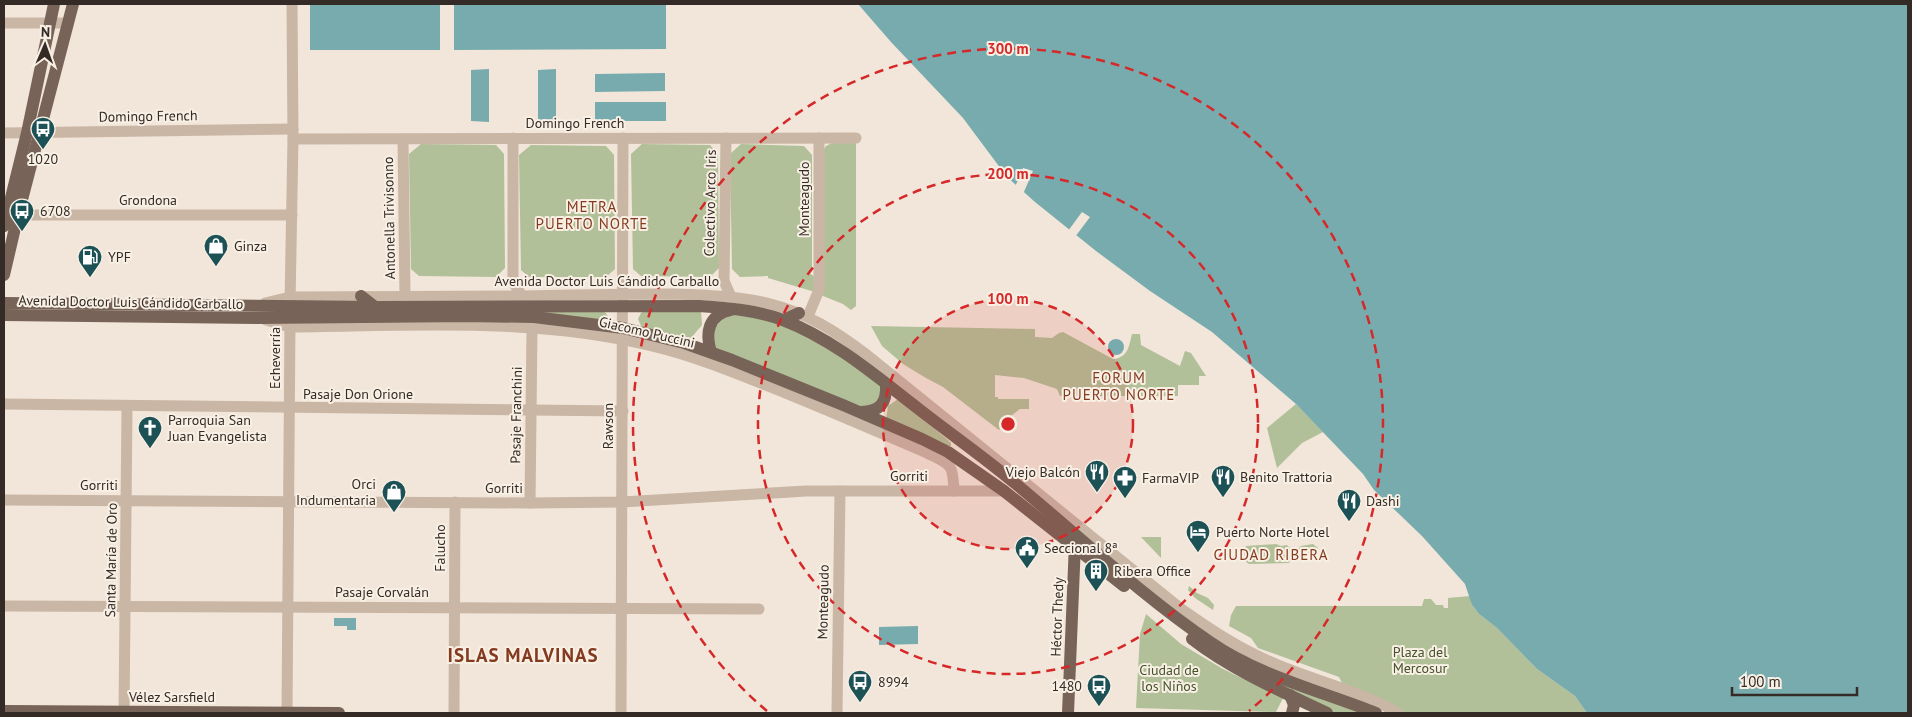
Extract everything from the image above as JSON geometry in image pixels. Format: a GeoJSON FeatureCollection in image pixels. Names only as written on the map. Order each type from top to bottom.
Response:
{"type":"FeatureCollection","features":[{"type":"Feature","properties":{"kind":"main road"},"geometry":{"type":"LineString","coordinates":[[33,133],[54,4]]}},
{"type":"Feature","properties":{"kind":"main road"},"geometry":{"type":"LineString","coordinates":[[4,275],[8,218],[73,4]]}},
{"type":"Feature","properties":{"kind":"main road"},"geometry":{"type":"LineString","coordinates":[[361,296],[375,307]]}},
{"type":"Feature","properties":{"kind":"main road"},"geometry":{"type":"LineString","coordinates":[[522,296],[536,306]]}},
{"type":"Feature","properties":{"kind":"main road","name":"Avenida Doctor Luis Cándido Carballo"},"geometry":{"type":"LineString","coordinates":[[4,303],[257,312]]}},
{"type":"Feature","properties":{"kind":"main road"},"geometry":{"type":"LineString","coordinates":[[711,352],[707,341],[708,329],[714,318],[733,303]]}},
{"type":"Feature","properties":{"kind":"main road","name":"Avenida Doctor Luis Cándido Carballo"},"geometry":{"type":"LineString","coordinates":[[290,312],[375,307],[623,307],[700,306],[733,303],[784,320],[866,361],[886,384],[1015,483],[1207,651],[1237,669],[1327,713]]}},
{"type":"Feature","properties":{"kind":"main road","name":"Avenida Doctor Luis Cándido Carballo"},"geometry":{"type":"LineString","coordinates":[[4,315],[290,312],[534,317],[623,334],[684,343],[860,412],[948,452],[1004,491],[1075,536],[1171,614],[1211,643],[1241,660],[1376,713]]}},
{"type":"Feature","properties":{"kind":"main road"},"geometry":{"type":"LineString","coordinates":[[784,320],[803,315]]}},
{"type":"Feature","properties":{"kind":"main road"},"geometry":{"type":"LineString","coordinates":[[467,316],[479,326]]}},
{"type":"Feature","properties":{"kind":"main road"},"geometry":{"type":"LineString","coordinates":[[684,343],[688,356]]}},
{"type":"Feature","properties":{"kind":"main road"},"geometry":{"type":"LineString","coordinates":[[860,412],[872,412],[881,406],[887,395],[886,384]]}},
{"type":"Feature","properties":{"kind":"main road","name":"Héctor Thedy"},"geometry":{"type":"LineString","coordinates":[[1068,713],[1075,536]]}},
{"type":"Feature","properties":{"kind":"main road"},"geometry":{"type":"LineString","coordinates":[[1290,695],[1294,704],[1292,713]]}},
{"type":"Feature","properties":{"kind":"main road","name":"Vélez Sarsfield"},"geometry":{"type":"LineString","coordinates":[[4,711],[339,713]]}},
{"type":"Feature","properties":{"kind":"street","name":"Echeverría"},"geometry":{"type":"LineString","coordinates":[[287,713],[293,134],[292,4]]}},
{"type":"Feature","properties":{"kind":"street"},"geometry":{"type":"LineString","coordinates":[[4,23],[68,23]]}},
{"type":"Feature","properties":{"kind":"street","name":"Domingo French"},"geometry":{"type":"LineString","coordinates":[[4,133],[293,134],[403,139],[856,138]]}},
{"type":"Feature","properties":{"kind":"street"},"geometry":{"type":"LineString","coordinates":[[512,138],[513,282],[522,296]]}},
{"type":"Feature","properties":{"kind":"street","name":"Rawson"},"geometry":{"type":"LineString","coordinates":[[621,713],[623,138]]}},
{"type":"Feature","properties":{"kind":"street","name":"Colectivo Arco Iris"},"geometry":{"type":"LineString","coordinates":[[726,138],[724,281],[733,303]]}},
{"type":"Feature","properties":{"kind":"street","name":"Monteagudo"},"geometry":{"type":"LineString","coordinates":[[803,315],[819,290],[819,138]]}},
{"type":"Feature","properties":{"kind":"street","name":"Antonella Trivisonno"},"geometry":{"type":"LineString","coordinates":[[403,139],[405,296]]}},
{"type":"Feature","properties":{"kind":"street","name":"Grondona"},"geometry":{"type":"LineString","coordinates":[[8,218],[292,215]]}},
{"type":"Feature","properties":{"kind":"street","name":"Avenida Doctor Luis Cándido Carballo"},"geometry":{"type":"LineString","coordinates":[[257,312],[290,312],[361,296],[623,294],[769,304],[803,315],[827,326],[866,361],[1075,536],[1219,636],[1277,665],[1375,700],[1398,713]]}},
{"type":"Feature","properties":{"kind":"street","name":"Giacomo Puccini"},"geometry":{"type":"LineString","coordinates":[[290,312],[479,326],[623,334],[688,356],[840,415],[947,463],[953,470],[954,491]]}},
{"type":"Feature","properties":{"kind":"street","name":"Pasaje Franchini"},"geometry":{"type":"LineString","coordinates":[[530,503],[532,328]]}},
{"type":"Feature","properties":{"kind":"street","name":"Pasaje Don Orione"},"geometry":{"type":"LineString","coordinates":[[4,404],[290,409],[623,411]]}},
{"type":"Feature","properties":{"kind":"street","name":"Santa María de Oro"},"geometry":{"type":"LineString","coordinates":[[124,712],[127,407]]}},
{"type":"Feature","properties":{"kind":"street","name":"Gorriti"},"geometry":{"type":"LineString","coordinates":[[4,500],[530,503],[622,502],[806,491],[1004,491]]}},
{"type":"Feature","properties":{"kind":"street","name":"Monteagudo"},"geometry":{"type":"LineString","coordinates":[[836,713],[840,491]]}},
{"type":"Feature","properties":{"kind":"street","name":"Falucho"},"geometry":{"type":"LineString","coordinates":[[454,713],[455,502]]}},
{"type":"Feature","properties":{"kind":"street","name":"Pasaje Corvalán"},"geometry":{"type":"LineString","coordinates":[[4,606],[759,609]]}},
{"type":"Feature","properties":{"kind":"green space"},"geometry":{"type":"Polygon","coordinates":[[[832,143],[856,143],[856,306],[851,310],[843,304],[823,296],[823,151],[826,146],[832,143]]]}},
{"type":"Feature","properties":{"kind":"green space"},"geometry":{"type":"Polygon","coordinates":[[[421,144],[496,145],[504,154],[505,268],[496,277],[419,276],[411,269],[409,154],[421,144]]]}},
{"type":"Feature","properties":{"kind":"green space"},"geometry":{"type":"Polygon","coordinates":[[[642,144],[710,145],[718,154],[719,268],[710,277],[641,276],[633,269],[631,154],[642,144]]]}},
{"type":"Feature","properties":{"kind":"green space"},"geometry":{"type":"Polygon","coordinates":[[[741,144],[804,146],[812,155],[812,269],[809,273],[815,277],[815,292],[768,278],[768,276],[740,277],[732,269],[730,154],[741,144]]]}},
{"type":"Feature","properties":{"kind":"green space"},"geometry":{"type":"Polygon","coordinates":[[[531,145],[606,146],[614,155],[615,269],[606,277],[529,277],[521,270],[519,155],[531,145]]]}},
{"type":"Feature","properties":{"kind":"green space"},"geometry":{"type":"Polygon","coordinates":[[[304,310],[604,311],[608,316],[604,321],[304,310]]]}},
{"type":"Feature","properties":{"kind":"green space"},"geometry":{"type":"Polygon","coordinates":[[[645,310],[701,311],[702,325],[691,338],[642,328],[638,319],[645,310]]]}},
{"type":"Feature","properties":{"kind":"green space"},"geometry":{"type":"Polygon","coordinates":[[[734,315],[764,318],[815,338],[880,385],[881,400],[865,408],[717,350],[711,337],[714,329],[722,320],[734,315]]]}},
{"type":"Feature","properties":{"kind":"green space"},"geometry":{"type":"Polygon","coordinates":[[[871,326],[1035,329],[1035,337],[1052,338],[1063,332],[1113,359],[1125,354],[1132,334],[1140,334],[1141,345],[1180,366],[1185,351],[1191,353],[1206,376],[1199,376],[1199,385],[1178,385],[1178,396],[1060,396],[1057,389],[1024,378],[995,375],[995,397],[998,397],[998,399],[1029,399],[1029,409],[1020,409],[1007,419],[999,430],[943,387],[903,364],[882,346],[871,326]]]}},
{"type":"Feature","properties":{"kind":"green space"},"geometry":{"type":"Polygon","coordinates":[[[898,399],[947,439],[951,446],[886,420],[888,406],[898,399]]]}},
{"type":"Feature","properties":{"kind":"green space"},"geometry":{"type":"Polygon","coordinates":[[[1296,404],[1323,432],[1302,443],[1277,468],[1267,428],[1296,404]]]}},
{"type":"Feature","properties":{"kind":"green space"},"geometry":{"type":"Polygon","coordinates":[[[1141,537],[1161,537],[1161,558],[1141,537]]]}},
{"type":"Feature","properties":{"kind":"green space"},"geometry":{"type":"Polygon","coordinates":[[[1276,544],[1281,546],[1287,545],[1290,548],[1291,560],[1289,563],[1249,564],[1245,561],[1244,550],[1246,546],[1276,544]]]}},
{"type":"Feature","properties":{"kind":"green space"},"geometry":{"type":"Polygon","coordinates":[[[1313,544],[1318,548],[1315,554],[1304,556],[1300,554],[1298,549],[1301,546],[1313,544]]]}},
{"type":"Feature","properties":{"kind":"green space"},"geometry":{"type":"Polygon","coordinates":[[[1189,586],[1197,593],[1208,598],[1214,605],[1213,610],[1195,598],[1188,590],[1189,586]]]}},
{"type":"Feature","properties":{"kind":"green space","name":"Plaza del Mercosur"},"geometry":{"type":"Polygon","coordinates":[[[1470,596],[1472,605],[1479,614],[1497,628],[1537,669],[1575,696],[1587,713],[1403,713],[1343,685],[1339,677],[1258,648],[1251,638],[1229,626],[1231,615],[1236,606],[1422,606],[1424,599],[1431,599],[1436,605],[1443,605],[1444,608],[1448,608],[1448,598],[1470,596]]]}},
{"type":"Feature","properties":{"kind":"green space","name":"Ciudad de los Niños"},"geometry":{"type":"Polygon","coordinates":[[[1146,614],[1181,644],[1223,669],[1283,698],[1276,712],[1136,708],[1140,634],[1146,614]]]}},
{"type":"Feature","properties":{"kind":"green space"},"geometry":{"type":"Polygon","coordinates":[[[1239,667],[1365,713],[1335,713],[1239,667]]]}},
{"type":"Feature","properties":{"kind":"water"},"geometry":{"type":"Polygon","coordinates":[[[310,4],[440,4],[440,50],[310,50],[310,4]]]}},
{"type":"Feature","properties":{"kind":"water"},"geometry":{"type":"Polygon","coordinates":[[[454,4],[666,4],[666,49],[454,50],[454,4]]]}},
{"type":"Feature","properties":{"kind":"water"},"geometry":{"type":"Polygon","coordinates":[[[858,4],[1908,4],[1908,713],[1587,713],[1575,696],[1537,669],[1497,628],[1479,614],[1472,605],[1465,584],[1422,536],[1374,490],[1363,474],[1296,404],[1212,332],[1150,291],[1096,251],[1007,177],[963,118],[858,4]]]}},
{"type":"Feature","properties":{"kind":"water"},"geometry":{"type":"Polygon","coordinates":[[[489,69],[489,122],[471,121],[471,70],[489,69]]]}},
{"type":"Feature","properties":{"kind":"water"},"geometry":{"type":"Polygon","coordinates":[[[556,69],[556,122],[538,122],[538,70],[556,69]]]}},
{"type":"Feature","properties":{"kind":"water"},"geometry":{"type":"Polygon","coordinates":[[[665,73],[665,91],[595,92],[595,74],[665,73]]]}},
{"type":"Feature","properties":{"kind":"water"},"geometry":{"type":"Polygon","coordinates":[[[595,102],[666,102],[666,121],[595,121],[595,102]]]}},
{"type":"Feature","properties":{"kind":"water"},"geometry":{"type":"Polygon","coordinates":[[[1113,339],[1119,339],[1124,344],[1122,353],[1113,355],[1108,350],[1108,344],[1113,339]]]}},
{"type":"Feature","properties":{"kind":"water"},"geometry":{"type":"Polygon","coordinates":[[[334,618],[356,618],[356,630],[347,630],[347,626],[334,626],[334,618]]]}},
{"type":"Feature","properties":{"kind":"water"},"geometry":{"type":"Polygon","coordinates":[[[918,626],[918,644],[879,645],[879,627],[918,626]]]}},
{"type":"Feature","properties":{"kind":"pier"},"geometry":{"type":"Polygon","coordinates":[[[1023,168],[1033,171],[1023,194],[1015,187],[1023,168]]]}},
{"type":"Feature","properties":{"kind":"pier"},"geometry":{"type":"Polygon","coordinates":[[[1082,212],[1090,217],[1075,237],[1068,231],[1082,212]]]}},
{"type":"Feature","properties":{"kind":"place","name":"1020"},"geometry":{"type":"Point","coordinates":[43,150]}},
{"type":"Feature","properties":{"kind":"place","name":"6708"},"geometry":{"type":"Point","coordinates":[22,232]}},
{"type":"Feature","properties":{"kind":"place","name":"Ginza"},"geometry":{"type":"Point","coordinates":[216,267]}},
{"type":"Feature","properties":{"kind":"place","name":"YPF"},"geometry":{"type":"Point","coordinates":[90,278]}},
{"type":"Feature","properties":{"kind":"place","name":"Parroquia San Juan Evangelista"},"geometry":{"type":"Point","coordinates":[150,449]}},
{"type":"Feature","properties":{"kind":"place","name":"Viejo Balcón"},"geometry":{"type":"Point","coordinates":[1097,493]}},
{"type":"Feature","properties":{"kind":"place","name":"Benito Trattoria"},"geometry":{"type":"Point","coordinates":[1223,498]}},
{"type":"Feature","properties":{"kind":"place","name":"FarmaVIP"},"geometry":{"type":"Point","coordinates":[1125,499]}},
{"type":"Feature","properties":{"kind":"place","name":"Orci Indumentaria"},"geometry":{"type":"Point","coordinates":[394,513]}},
{"type":"Feature","properties":{"kind":"place","name":"Dashi"},"geometry":{"type":"Point","coordinates":[1349,522]}},
{"type":"Feature","properties":{"kind":"place","name":"Puerto Norte Hotel"},"geometry":{"type":"Point","coordinates":[1198,553]}},
{"type":"Feature","properties":{"kind":"place","name":"Seccional 8ª"},"geometry":{"type":"Point","coordinates":[1027,569]}},
{"type":"Feature","properties":{"kind":"place","name":"Ribera Office"},"geometry":{"type":"Point","coordinates":[1096,592]}},
{"type":"Feature","properties":{"kind":"place","name":"8994"},"geometry":{"type":"Point","coordinates":[860,703]}},
{"type":"Feature","properties":{"kind":"place","name":"1480"},"geometry":{"type":"Point","coordinates":[1099,707]}},
{"type":"Feature","properties":{"kind":"district","name":"METRA PUERTO NORTE"},"geometry":{"type":"Point","coordinates":[592,216]}},
{"type":"Feature","properties":{"kind":"district","name":"FORUM PUERTO NORTE"},"geometry":{"type":"Point","coordinates":[1119,386]}},
{"type":"Feature","properties":{"kind":"district","name":"CIUDAD RIBERA"},"geometry":{"type":"Point","coordinates":[1271,555]}},
{"type":"Feature","properties":{"kind":"district","name":"ISLAS MALVINAS"},"geometry":{"type":"Point","coordinates":[523,655]}}]}
